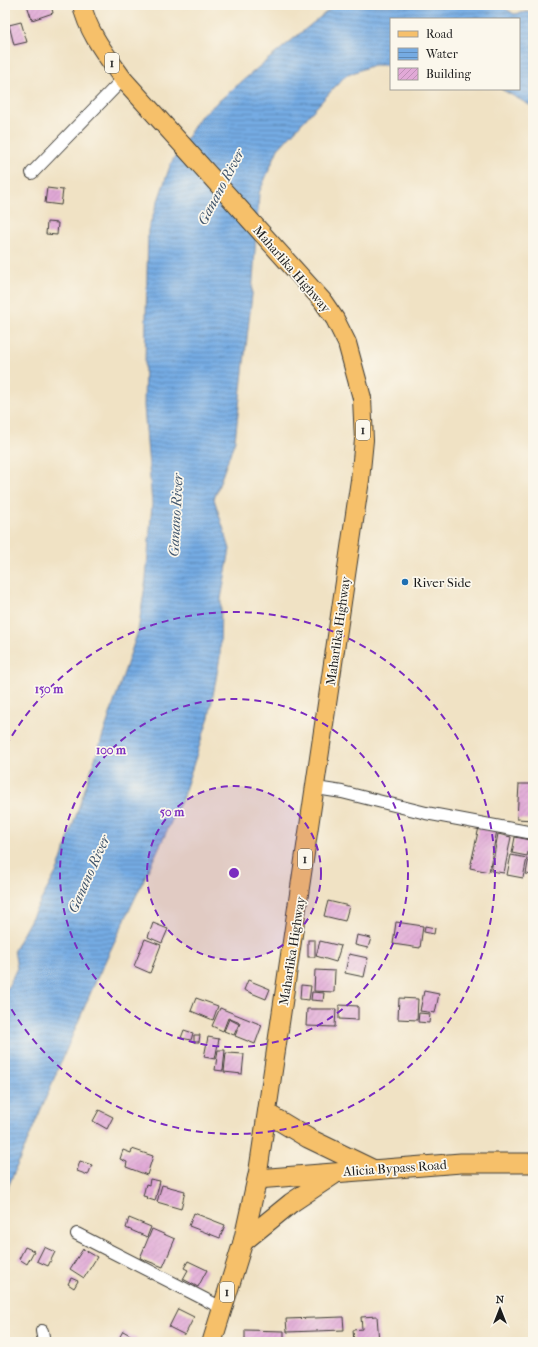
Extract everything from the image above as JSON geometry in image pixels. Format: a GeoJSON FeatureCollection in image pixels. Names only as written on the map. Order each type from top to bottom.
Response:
{"type":"FeatureCollection","features":[{"type":"Feature","properties":{"kind":"highway"},"geometry":{"type":"LineString","coordinates":[[268,1114],[308,1138],[374,1170]]}},
{"type":"Feature","properties":{"kind":"highway","name":"Alicia Bypass Road"},"geometry":{"type":"LineString","coordinates":[[257,1179],[461,1163],[533,1163]]}},
{"type":"Feature","properties":{"kind":"highway"},"geometry":{"type":"LineString","coordinates":[[243,1242],[291,1203],[338,1172]]}},
{"type":"Feature","properties":{"kind":"highway","name":"Maharlika Highway"},"geometry":{"type":"LineString","coordinates":[[212,1342],[243,1242],[257,1179]]}},
{"type":"Feature","properties":{"kind":"main road","name":"Maharlika Highway"},"geometry":{"type":"LineString","coordinates":[[82,5],[89,26],[99,45],[124,79],[152,113],[322,300],[347,343],[362,398],[364,440],[360,480],[268,1114],[257,1179]]}},
{"type":"Feature","properties":{"kind":"street"},"geometry":{"type":"LineString","coordinates":[[32,173],[124,79]]}},
{"type":"Feature","properties":{"kind":"street"},"geometry":{"type":"LineString","coordinates":[[316,788],[342,792],[426,812],[533,833]]}},
{"type":"Feature","properties":{"kind":"street"},"geometry":{"type":"LineString","coordinates":[[77,1234],[222,1308]]}},
{"type":"Feature","properties":{"kind":"water","name":"Ganano River"},"geometry":{"type":"Polygon","coordinates":[[[335,5],[500,5],[514,14],[533,11],[533,107],[503,90],[520,90],[520,18],[390,18],[390,65],[373,65],[345,76],[278,149],[259,193],[252,295],[235,440],[214,499],[230,549],[221,599],[220,657],[209,717],[182,799],[93,987],[5,1194],[5,993],[17,968],[14,950],[58,869],[138,631],[146,579],[152,504],[144,406],[148,230],[171,163],[200,117],[335,5]]]}},
{"type":"Feature","properties":{"kind":"building"},"geometry":{"type":"Polygon","coordinates":[[[27,5],[51,5],[53,13],[32,20],[27,5]]]}},
{"type":"Feature","properties":{"kind":"building"},"geometry":{"type":"Polygon","coordinates":[[[21,22],[27,42],[14,45],[9,25],[21,22]]]}},
{"type":"Feature","properties":{"kind":"building"},"geometry":{"type":"Polygon","coordinates":[[[47,188],[63,190],[61,205],[45,203],[47,188]]]}},
{"type":"Feature","properties":{"kind":"building"},"geometry":{"type":"Polygon","coordinates":[[[47,222],[58,223],[57,235],[46,234],[47,222]]]}},
{"type":"Feature","properties":{"kind":"building"},"geometry":{"type":"Polygon","coordinates":[[[519,784],[533,784],[533,820],[517,819],[519,784]]]}},
{"type":"Feature","properties":{"kind":"building"},"geometry":{"type":"Polygon","coordinates":[[[479,827],[497,830],[489,872],[470,868],[479,827]]]}},
{"type":"Feature","properties":{"kind":"building"},"geometry":{"type":"Polygon","coordinates":[[[498,834],[511,837],[504,873],[491,871],[498,834]]]}},
{"type":"Feature","properties":{"kind":"building"},"geometry":{"type":"Polygon","coordinates":[[[515,837],[531,840],[527,856],[512,853],[515,837]]]}},
{"type":"Feature","properties":{"kind":"building"},"geometry":{"type":"Polygon","coordinates":[[[531,846],[533,846],[533,875],[526,874],[531,846]]]}},
{"type":"Feature","properties":{"kind":"building"},"geometry":{"type":"Polygon","coordinates":[[[511,855],[527,858],[523,878],[507,875],[511,855]]]}},
{"type":"Feature","properties":{"kind":"building"},"geometry":{"type":"Polygon","coordinates":[[[328,901],[349,906],[345,921],[324,916],[328,901]]]}},
{"type":"Feature","properties":{"kind":"building"},"geometry":{"type":"Polygon","coordinates":[[[396,922],[423,926],[420,948],[393,944],[396,922]]]}},
{"type":"Feature","properties":{"kind":"building"},"geometry":{"type":"Polygon","coordinates":[[[153,923],[168,929],[162,943],[148,937],[153,923]]]}},
{"type":"Feature","properties":{"kind":"building"},"geometry":{"type":"Polygon","coordinates":[[[425,926],[435,928],[434,934],[424,932],[425,926]]]}},
{"type":"Feature","properties":{"kind":"building"},"geometry":{"type":"Polygon","coordinates":[[[357,935],[371,938],[368,948],[355,945],[357,935]]]}},
{"type":"Feature","properties":{"kind":"building"},"geometry":{"type":"Polygon","coordinates":[[[145,939],[161,945],[150,973],[134,966],[145,939]]]}},
{"type":"Feature","properties":{"kind":"building"},"geometry":{"type":"Polygon","coordinates":[[[308,940],[315,940],[315,957],[308,957],[308,940]]]}},
{"type":"Feature","properties":{"kind":"building"},"geometry":{"type":"Polygon","coordinates":[[[320,941],[341,946],[336,962],[316,956],[320,941]]]}},
{"type":"Feature","properties":{"kind":"building"},"geometry":{"type":"Polygon","coordinates":[[[349,954],[368,958],[364,977],[345,973],[349,954]]]}},
{"type":"Feature","properties":{"kind":"building"},"geometry":{"type":"Polygon","coordinates":[[[315,970],[335,971],[334,992],[314,991],[315,970]]]}},
{"type":"Feature","properties":{"kind":"building"},"geometry":{"type":"Polygon","coordinates":[[[248,980],[270,989],[266,999],[244,990],[248,980]]]}},
{"type":"Feature","properties":{"kind":"building"},"geometry":{"type":"Polygon","coordinates":[[[301,985],[311,986],[309,1000],[300,999],[301,985]]]}},
{"type":"Feature","properties":{"kind":"building"},"geometry":{"type":"Polygon","coordinates":[[[424,991],[439,994],[435,1013],[420,1011],[424,991]]]}},
{"type":"Feature","properties":{"kind":"building"},"geometry":{"type":"Polygon","coordinates":[[[312,992],[324,993],[323,1001],[311,1000],[312,992]]]}},
{"type":"Feature","properties":{"kind":"building"},"geometry":{"type":"Polygon","coordinates":[[[196,998],[218,1006],[213,1020],[191,1011],[196,998]]]}},
{"type":"Feature","properties":{"kind":"building"},"geometry":{"type":"Polygon","coordinates":[[[399,998],[418,999],[417,1020],[398,1019],[399,998]]]}},
{"type":"Feature","properties":{"kind":"building"},"geometry":{"type":"Polygon","coordinates":[[[339,1005],[358,1006],[358,1020],[339,1019],[339,1005]]]}},
{"type":"Feature","properties":{"kind":"building"},"geometry":{"type":"Polygon","coordinates":[[[220,1008],[262,1025],[255,1044],[235,1036],[240,1023],[228,1018],[223,1031],[212,1026],[220,1008]]]}},
{"type":"Feature","properties":{"kind":"building"},"geometry":{"type":"Polygon","coordinates":[[[307,1009],[336,1009],[335,1027],[306,1026],[307,1009]]]}},
{"type":"Feature","properties":{"kind":"building"},"geometry":{"type":"Polygon","coordinates":[[[419,1013],[430,1014],[429,1023],[418,1022],[419,1013]]]}},
{"type":"Feature","properties":{"kind":"building"},"geometry":{"type":"Polygon","coordinates":[[[229,1019],[239,1024],[234,1035],[224,1031],[229,1019]]]}},
{"type":"Feature","properties":{"kind":"building"},"geometry":{"type":"Polygon","coordinates":[[[184,1030],[193,1033],[191,1040],[181,1038],[184,1030]]]}},
{"type":"Feature","properties":{"kind":"building"},"geometry":{"type":"Polygon","coordinates":[[[194,1035],[200,1035],[199,1042],[194,1042],[194,1035]]]}},
{"type":"Feature","properties":{"kind":"building"},"geometry":{"type":"Polygon","coordinates":[[[208,1037],[219,1039],[215,1059],[204,1057],[208,1037]]]}},
{"type":"Feature","properties":{"kind":"building"},"geometry":{"type":"Polygon","coordinates":[[[218,1050],[225,1050],[223,1071],[215,1070],[218,1050]]]}},
{"type":"Feature","properties":{"kind":"building"},"geometry":{"type":"Polygon","coordinates":[[[226,1053],[244,1054],[242,1074],[224,1072],[226,1053]]]}},
{"type":"Feature","properties":{"kind":"building"},"geometry":{"type":"Polygon","coordinates":[[[99,1110],[113,1117],[107,1129],[93,1121],[99,1110]]]}},
{"type":"Feature","properties":{"kind":"building"},"geometry":{"type":"Polygon","coordinates":[[[132,1149],[153,1156],[147,1175],[126,1167],[127,1162],[120,1159],[123,1150],[131,1153],[132,1149]]]}},
{"type":"Feature","properties":{"kind":"building"},"geometry":{"type":"Polygon","coordinates":[[[80,1161],[92,1165],[88,1175],[77,1171],[80,1161]]]}},
{"type":"Feature","properties":{"kind":"building"},"geometry":{"type":"Polygon","coordinates":[[[150,1179],[160,1181],[155,1201],[143,1196],[146,1184],[149,1185],[150,1179]]]}},
{"type":"Feature","properties":{"kind":"building"},"geometry":{"type":"Polygon","coordinates":[[[162,1185],[185,1191],[181,1209],[157,1202],[162,1185]]]}},
{"type":"Feature","properties":{"kind":"building"},"geometry":{"type":"Polygon","coordinates":[[[194,1213],[225,1225],[220,1238],[189,1226],[194,1213]]]}},
{"type":"Feature","properties":{"kind":"building"},"geometry":{"type":"Polygon","coordinates":[[[129,1218],[151,1227],[147,1237],[126,1228],[129,1218]]]}},
{"type":"Feature","properties":{"kind":"building"},"geometry":{"type":"Polygon","coordinates":[[[152,1229],[175,1239],[163,1267],[140,1258],[152,1229]]]}},
{"type":"Feature","properties":{"kind":"building"},"geometry":{"type":"Polygon","coordinates":[[[25,1247],[34,1251],[27,1264],[19,1259],[25,1247]]]}},
{"type":"Feature","properties":{"kind":"building"},"geometry":{"type":"Polygon","coordinates":[[[44,1247],[55,1252],[48,1266],[37,1261],[44,1247]]]}},
{"type":"Feature","properties":{"kind":"building"},"geometry":{"type":"Polygon","coordinates":[[[83,1249],[97,1257],[84,1278],[70,1269],[83,1249]]]}},
{"type":"Feature","properties":{"kind":"building"},"geometry":{"type":"Polygon","coordinates":[[[188,1261],[207,1270],[198,1287],[183,1279],[188,1270],[184,1268],[188,1261]]]}},
{"type":"Feature","properties":{"kind":"building"},"geometry":{"type":"Polygon","coordinates":[[[71,1278],[78,1281],[74,1288],[68,1284],[71,1278]]]}},
{"type":"Feature","properties":{"kind":"building"},"geometry":{"type":"Polygon","coordinates":[[[178,1309],[194,1317],[185,1335],[169,1327],[178,1309]]]}},
{"type":"Feature","properties":{"kind":"building"},"geometry":{"type":"Polygon","coordinates":[[[377,1316],[379,1342],[354,1342],[353,1330],[362,1329],[361,1317],[377,1316]]]}},
{"type":"Feature","properties":{"kind":"building"},"geometry":{"type":"Polygon","coordinates":[[[343,1317],[344,1330],[287,1332],[286,1319],[343,1317]]]}},
{"type":"Feature","properties":{"kind":"building"},"geometry":{"type":"Polygon","coordinates":[[[245,1330],[284,1331],[284,1342],[245,1342],[245,1330]]]}},
{"type":"Feature","properties":{"kind":"building"},"geometry":{"type":"Polygon","coordinates":[[[123,1331],[137,1339],[135,1342],[117,1342],[123,1331]]]}},
{"type":"Feature","properties":{"kind":"place","name":"River Side"},"geometry":{"type":"Point","coordinates":[405,582]}}]}
